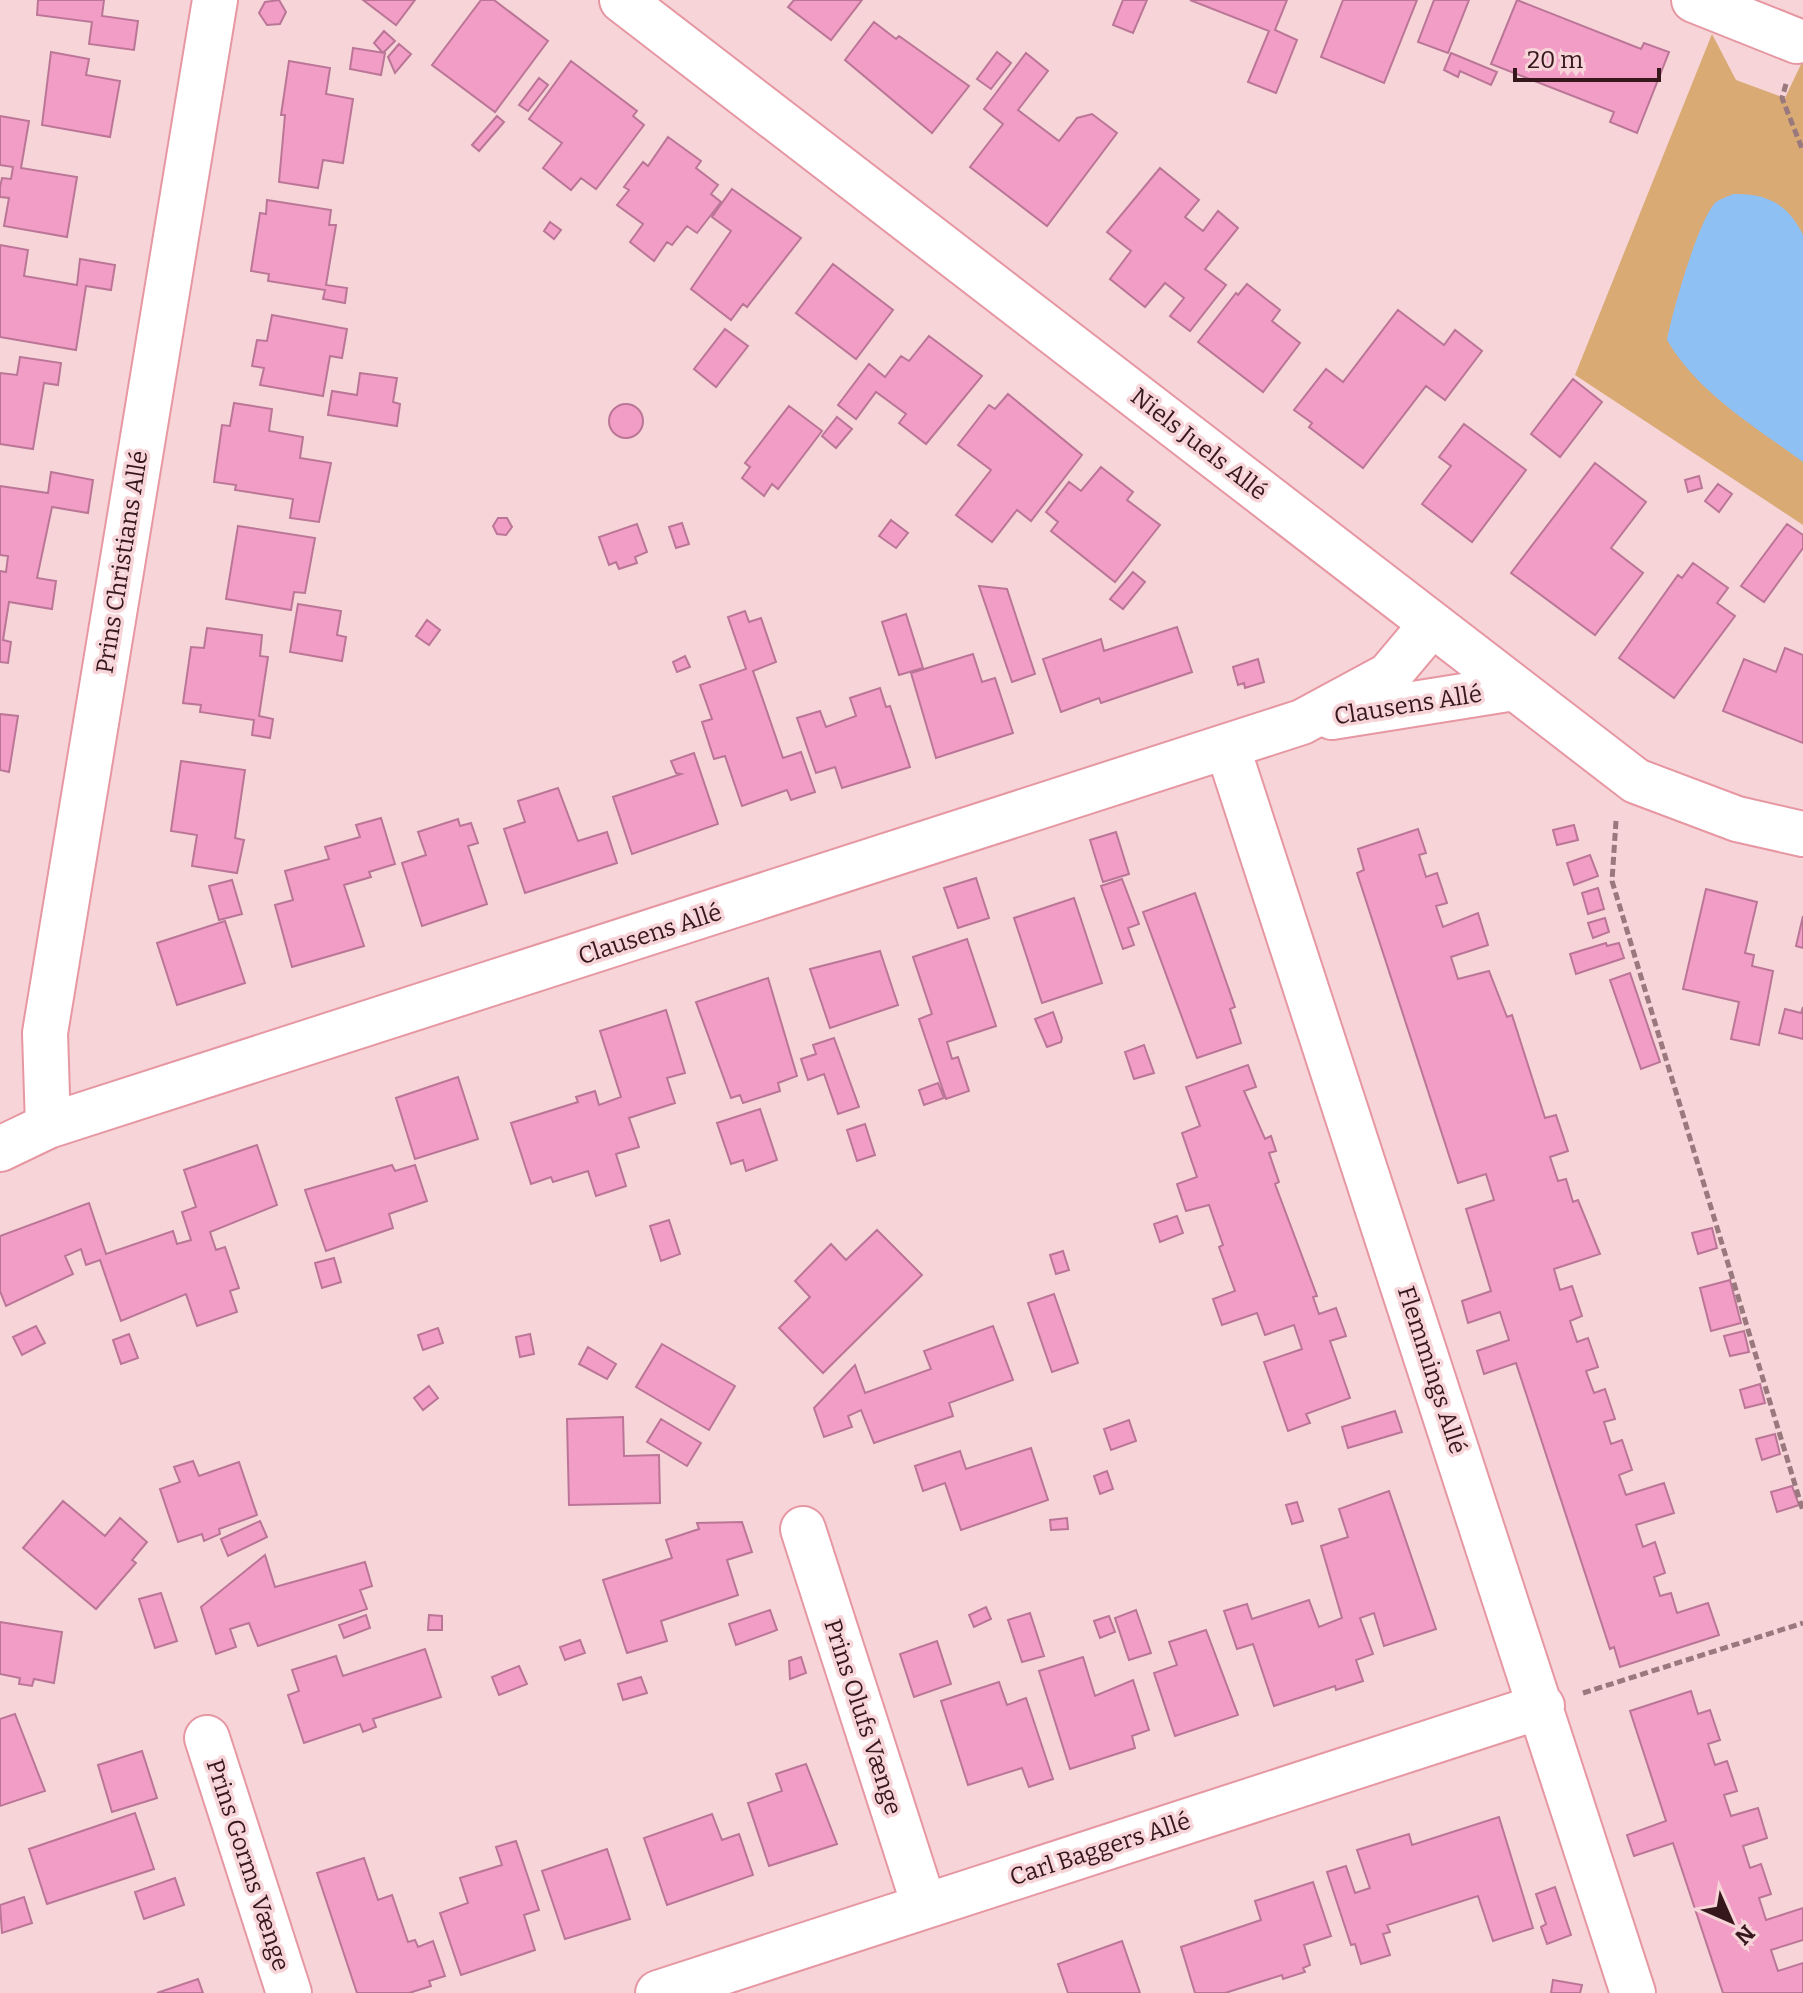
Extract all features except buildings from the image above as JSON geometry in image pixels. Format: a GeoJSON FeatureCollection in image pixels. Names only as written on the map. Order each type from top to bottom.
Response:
{"type":"FeatureCollection","features":[{"type":"Feature","properties":{"kind":"street","name":"Prins Christians Allé"},"geometry":{"type":"LineString","coordinates":[[48,1126],[45,1033],[215,0]]}},
{"type":"Feature","properties":{"kind":"street","name":"Niels Juels Allé"},"geometry":{"type":"LineString","coordinates":[[622,0],[1636,781],[1737,819],[1803,834]]}},
{"type":"Feature","properties":{"kind":"street"},"geometry":{"type":"LineString","coordinates":[[1694,0],[1797,41]]}},
{"type":"Feature","properties":{"kind":"street","name":"Clausens Allé"},"geometry":{"type":"LineString","coordinates":[[0,1149],[48,1126],[1228,749],[1302,722],[1389,675],[1432,624]]}},
{"type":"Feature","properties":{"kind":"street","name":"Clausens Allé"},"geometry":{"type":"LineString","coordinates":[[1302,722],[1514,688]]}},
{"type":"Feature","properties":{"kind":"street","name":"Flemmings Allé"},"geometry":{"type":"LineString","coordinates":[[1228,749],[1633,1993]]}},
{"type":"Feature","properties":{"kind":"street","name":"Prins Olufs Vænge"},"geometry":{"type":"LineString","coordinates":[[803,1529],[924,1905]]}},
{"type":"Feature","properties":{"kind":"street","name":"Carl Baggers Allé"},"geometry":{"type":"LineString","coordinates":[[658,1993],[1542,1706]]}},
{"type":"Feature","properties":{"kind":"street","name":"Prins Gorms Vænge"},"geometry":{"type":"LineString","coordinates":[[207,1738],[289,1993]]}},
{"type":"Feature","properties":{"kind":"path"},"geometry":{"type":"LineString","coordinates":[[1797,41],[1782,98],[1803,151]]}},
{"type":"Feature","properties":{"kind":"path"},"geometry":{"type":"LineString","coordinates":[[1636,781],[1614,824],[1612,881],[1803,1511]]}},
{"type":"Feature","properties":{"kind":"path"},"geometry":{"type":"LineString","coordinates":[[1542,1706],[1803,1623]]}},
{"type":"Feature","properties":{"kind":"shaded area"},"geometry":{"type":"Polygon","coordinates":[[[1712,34],[1736,80],[1785,98],[1803,60],[1803,525],[1575,375],[1712,34]]]}},
{"type":"Feature","properties":{"kind":"water"},"geometry":{"type":"Polygon","coordinates":[[[1733,194],[1775,202],[1791,215],[1803,235],[1803,462],[1711,392],[1694,376],[1667,340],[1701,227],[1716,202],[1733,194]]]}}]}
